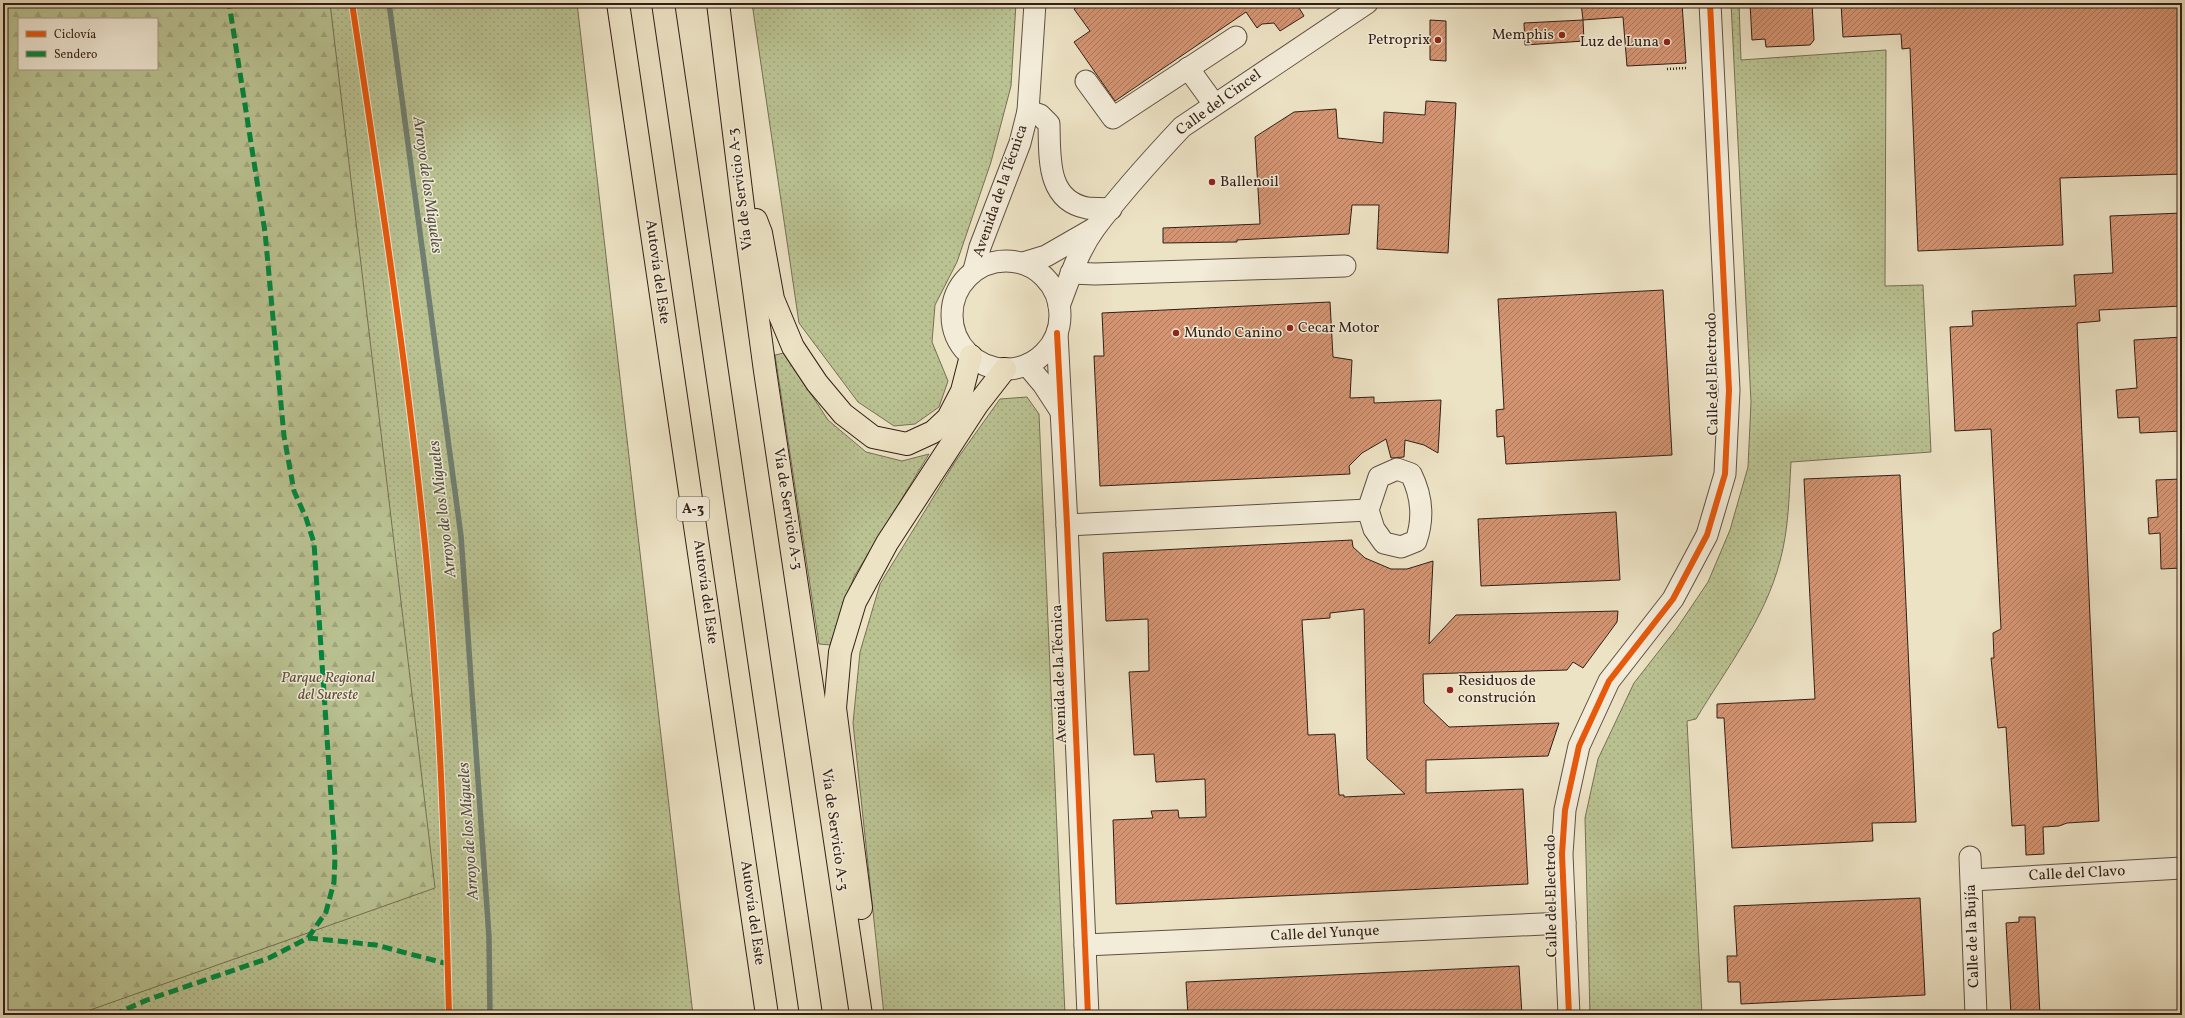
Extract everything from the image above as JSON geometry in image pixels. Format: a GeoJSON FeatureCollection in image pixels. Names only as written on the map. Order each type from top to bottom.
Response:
{"type":"FeatureCollection","features":[{"type":"Feature","properties":{"kind":"main road","name":"Autovía del Este"},"geometry":{"type":"LineString","coordinates":[[618,3],[767,1015]]}},
{"type":"Feature","properties":{"kind":"main road"},"geometry":{"type":"LineString","coordinates":[[662,3],[811,1015]]}},
{"type":"Feature","properties":{"kind":"main road","name":"Vía de Servicio A-3"},"geometry":{"type":"LineString","coordinates":[[718,3],[765,371],[861,1015]]}},
{"type":"Feature","properties":{"kind":"main road"},"geometry":{"type":"LineString","coordinates":[[740,177],[761,233],[773,299],[793,347],[817,383],[843,414],[873,437],[907,444],[933,432],[948,418],[962,391],[971,356]]}},
{"type":"Feature","properties":{"kind":"main road"},"geometry":{"type":"LineString","coordinates":[[867,1015],[868,963],[835,708],[840,652],[855,602],[887,544],[977,405],[1006,369]]}},
{"type":"Feature","properties":{"kind":"street","name":"Avenida de la Técnica"},"geometry":{"type":"LineString","coordinates":[[974,270],[980,248],[1020,143],[1028,111],[1035,3]]}},
{"type":"Feature","properties":{"kind":"street","name":"Calle del Cincel"},"geometry":{"type":"LineString","coordinates":[[1094,229],[1159,151],[1182,127],[1214,104],[1367,3]]}},
{"type":"Feature","properties":{"kind":"street","name":"Calle del Electrodo"},"geometry":{"type":"LineString","coordinates":[[1569,1015],[1562,854],[1565,810],[1578,746],[1609,681],[1673,599],[1707,535],[1725,474],[1729,390],[1710,3]]}},
{"type":"Feature","properties":{"kind":"street"},"geometry":{"type":"LineString","coordinates":[[1086,81],[1113,118],[1236,37]]}},
{"type":"Feature","properties":{"kind":"street"},"geometry":{"type":"LineString","coordinates":[[1188,68],[1214,104]]}},
{"type":"Feature","properties":{"kind":"street","name":"Avenida de la Técnica"},"geometry":{"type":"LineString","coordinates":[[1028,111],[1040,115],[1049,124],[1052,174],[1057,189],[1067,200],[1087,208],[1112,209]]}},
{"type":"Feature","properties":{"kind":"street"},"geometry":{"type":"LineString","coordinates":[[1023,263],[1046,256],[1094,229]]}},
{"type":"Feature","properties":{"kind":"street"},"geometry":{"type":"LineString","coordinates":[[1059,306],[1071,273],[1094,229]]}},
{"type":"Feature","properties":{"kind":"street"},"geometry":{"type":"LineString","coordinates":[[1006,260],[1023,263],[1036,270],[1047,280],[1054,292],[1059,306],[1060,319],[1056,333],[1050,346],[1039,357],[1027,365],[1006,369],[987,366],[971,356],[960,344],[953,329],[951,312],[954,296],[962,282],[974,270],[989,263],[1006,260]]}},
{"type":"Feature","properties":{"kind":"street"},"geometry":{"type":"LineString","coordinates":[[1071,273],[1095,274],[1344,266]]}},
{"type":"Feature","properties":{"kind":"street","name":"Avenida de la Técnica"},"geometry":{"type":"LineString","coordinates":[[1056,333],[1067,525],[1088,1015]]}},
{"type":"Feature","properties":{"kind":"street","name":"Avenida de la Técnica"},"geometry":{"type":"LineString","coordinates":[[1027,365],[1044,384],[1061,413]]}},
{"type":"Feature","properties":{"kind":"street"},"geometry":{"type":"LineString","coordinates":[[1067,525],[1368,510]]}},
{"type":"Feature","properties":{"kind":"street","name":"Calle de la Bujía"},"geometry":{"type":"LineString","coordinates":[[1970,857],[1976,1015]]}},
{"type":"Feature","properties":{"kind":"street","name":"Calle del Clavo"},"geometry":{"type":"LineString","coordinates":[[1972,880],[2182,868]]}},
{"type":"Feature","properties":{"kind":"street","name":"Calle del Yunque"},"geometry":{"type":"LineString","coordinates":[[1086,945],[1565,923]]}},
{"type":"Feature","properties":{"kind":"path"},"geometry":{"type":"LineString","coordinates":[[1667,69],[1686,68]]}},
{"type":"Feature","properties":{"kind":"green space","name":"Parque Regional del Sureste"},"geometry":{"type":"Polygon","coordinates":[[[3,3],[577,3],[693,1015],[3,1015],[3,3]]]}},
{"type":"Feature","properties":{"kind":"green space"},"geometry":{"type":"Polygon","coordinates":[[[3,3],[330,3],[435,888],[76,1015],[3,1015],[3,3]]]}},
{"type":"Feature","properties":{"kind":"green space"},"geometry":{"type":"Polygon","coordinates":[[[752,3],[1016,3],[1011,86],[991,162],[957,262],[935,305],[932,342],[948,381],[939,407],[915,424],[894,426],[858,402],[799,323],[752,3]]]}},
{"type":"Feature","properties":{"kind":"green space"},"geometry":{"type":"Polygon","coordinates":[[[1731,3],[1739,3],[1741,60],[1886,50],[1885,286],[1923,285],[1931,452],[1791,462],[1788,512],[1783,549],[1765,603],[1744,643],[1696,719],[1687,721],[1702,1015],[1590,1015],[1585,818],[1598,759],[1634,683],[1677,628],[1708,582],[1730,530],[1748,467],[1751,402],[1731,3]]]}},
{"type":"Feature","properties":{"kind":"green space"},"geometry":{"type":"Polygon","coordinates":[[[784,353],[828,420],[866,452],[902,461],[929,454],[854,577],[830,645],[819,644],[775,355],[784,353]]]}},
{"type":"Feature","properties":{"kind":"green space"},"geometry":{"type":"Polygon","coordinates":[[[1027,397],[1039,414],[1065,1015],[884,1015],[853,723],[860,652],[880,584],[955,462],[1000,399],[1027,397]]]}},
{"type":"Feature","properties":{"kind":"building"},"geometry":{"type":"Polygon","coordinates":[[[1083,3],[1296,3],[1304,16],[1280,31],[1274,23],[1262,24],[1257,28],[1246,12],[1115,101],[1074,42],[1090,31],[1074,9],[1083,3]]]}},
{"type":"Feature","properties":{"kind":"building"},"geometry":{"type":"Polygon","coordinates":[[[1581,3],[1682,3],[1686,63],[1627,66],[1623,17],[1583,20],[1581,3]]]}},
{"type":"Feature","properties":{"kind":"building"},"geometry":{"type":"Polygon","coordinates":[[[1750,3],[1812,3],[1814,40],[1810,45],[1766,47],[1765,39],[1752,40],[1750,3]]]}},
{"type":"Feature","properties":{"kind":"building"},"geometry":{"type":"Polygon","coordinates":[[[1841,3],[2182,3],[2182,174],[2060,178],[2063,245],[1918,251],[1910,48],[1902,49],[1901,34],[1843,37],[1841,3]]]}},
{"type":"Feature","properties":{"kind":"building","name":"Petroprix"},"geometry":{"type":"Polygon","coordinates":[[[1430,20],[1446,21],[1446,61],[1430,60],[1430,20]]]}},
{"type":"Feature","properties":{"kind":"building"},"geometry":{"type":"Polygon","coordinates":[[[1583,20],[1584,41],[1525,45],[1524,23],[1583,20]]]}},
{"type":"Feature","properties":{"kind":"building"},"geometry":{"type":"Polygon","coordinates":[[[1426,101],[1456,103],[1448,253],[1377,249],[1379,205],[1352,205],[1349,234],[1237,240],[1237,242],[1163,243],[1163,228],[1260,224],[1255,137],[1294,112],[1336,109],[1338,138],[1383,143],[1384,112],[1425,115],[1426,101]]]}},
{"type":"Feature","properties":{"kind":"building"},"geometry":{"type":"Polygon","coordinates":[[[2182,213],[2182,306],[2099,310],[2100,321],[2077,323],[2099,821],[2067,823],[2059,826],[2043,827],[2044,854],[2026,855],[2025,825],[2012,826],[2006,727],[1998,728],[1991,658],[1994,658],[1993,633],[2001,629],[1991,429],[1955,431],[1950,327],[1973,326],[1972,311],[2076,306],[2074,275],[2113,273],[2110,216],[2182,213]]]}},
{"type":"Feature","properties":{"kind":"building"},"geometry":{"type":"Polygon","coordinates":[[[1663,290],[1672,455],[1506,464],[1504,436],[1497,437],[1496,410],[1504,409],[1498,299],[1663,290]]]}},
{"type":"Feature","properties":{"kind":"building"},"geometry":{"type":"Polygon","coordinates":[[[1330,302],[1333,357],[1352,360],[1350,398],[1374,397],[1374,403],[1441,400],[1438,453],[1424,445],[1405,440],[1404,457],[1391,458],[1386,439],[1362,453],[1349,466],[1350,474],[1100,486],[1094,356],[1104,356],[1102,313],[1330,302]]]}},
{"type":"Feature","properties":{"kind":"building"},"geometry":{"type":"Polygon","coordinates":[[[2182,337],[2182,431],[2140,433],[2139,417],[2118,418],[2116,390],[2137,388],[2134,340],[2182,337]]]}},
{"type":"Feature","properties":{"kind":"building"},"geometry":{"type":"Polygon","coordinates":[[[1900,475],[1916,822],[1872,823],[1873,841],[1732,848],[1724,718],[1717,718],[1717,704],[1815,699],[1804,479],[1900,475]]]}},
{"type":"Feature","properties":{"kind":"building"},"geometry":{"type":"Polygon","coordinates":[[[2182,479],[2182,568],[2161,569],[2160,533],[2149,534],[2148,518],[2158,517],[2156,480],[2182,479]]]}},
{"type":"Feature","properties":{"kind":"building"},"geometry":{"type":"Polygon","coordinates":[[[1616,512],[1620,580],[1481,586],[1478,519],[1616,512]]]}},
{"type":"Feature","properties":{"kind":"building"},"geometry":{"type":"Polygon","coordinates":[[[1352,540],[1353,547],[1365,558],[1391,569],[1407,569],[1433,561],[1429,644],[1456,615],[1618,611],[1617,622],[1583,668],[1573,662],[1567,670],[1423,674],[1424,703],[1449,727],[1559,723],[1548,756],[1426,760],[1426,793],[1523,789],[1528,884],[1116,904],[1113,820],[1153,818],[1151,811],[1178,810],[1179,818],[1206,817],[1205,779],[1156,782],[1154,754],[1134,755],[1129,672],[1149,671],[1148,619],[1106,621],[1103,553],[1352,540]],[[1364,609],[1330,613],[1330,618],[1302,620],[1308,735],[1335,734],[1339,795],[1344,795],[1344,797],[1405,794],[1367,759],[1364,609]]]}},
{"type":"Feature","properties":{"kind":"building"},"geometry":{"type":"Polygon","coordinates":[[[1920,898],[1925,995],[1741,1004],[1740,982],[1728,982],[1727,956],[1737,956],[1734,906],[1920,898]]]}},
{"type":"Feature","properties":{"kind":"building"},"geometry":{"type":"Polygon","coordinates":[[[2019,917],[2035,917],[2040,1015],[2011,1015],[2006,923],[2019,922],[2019,917]]]}},
{"type":"Feature","properties":{"kind":"building"},"geometry":{"type":"Polygon","coordinates":[[[1519,966],[1522,1015],[1188,1015],[1186,982],[1519,966]]]}},
{"type":"Feature","properties":{"kind":"waterway","name":"Arroyo de los Migueles"},"geometry":{"type":"LineString","coordinates":[[389,3],[461,536],[489,937],[490,1015]]}},
{"type":"Feature","properties":{"kind":"marked path"},"geometry":{"type":"LineString","coordinates":[[113,1015],[147,1000],[269,958],[308,938],[326,912],[334,882],[335,857],[314,543],[306,518],[294,491],[284,436],[265,232],[229,3]]}},
{"type":"Feature","properties":{"kind":"marked path"},"geometry":{"type":"LineString","coordinates":[[308,938],[376,945],[448,964]]}},
{"type":"Feature","properties":{"kind":"cycle path"},"geometry":{"type":"LineString","coordinates":[[352,3],[401,341],[425,545],[435,662],[444,838],[449,1015]]}},
{"type":"Feature","properties":{"kind":"cycle path"},"geometry":{"type":"LineString","coordinates":[[1569,1015],[1562,854],[1565,810],[1579,746],[1609,681],[1673,599],[1707,535],[1725,474],[1729,390],[1710,3]]}},
{"type":"Feature","properties":{"kind":"cycle path"},"geometry":{"type":"LineString","coordinates":[[1057,333],[1067,525],[1088,1015]]}},
{"type":"Feature","properties":{"kind":"place","name":"Memphis"},"geometry":{"type":"Point","coordinates":[1562,35]}},
{"type":"Feature","properties":{"kind":"place","name":"Petroprix"},"geometry":{"type":"Point","coordinates":[1438,40]}},
{"type":"Feature","properties":{"kind":"place","name":"Luz de Luna"},"geometry":{"type":"Point","coordinates":[1667,42]}},
{"type":"Feature","properties":{"kind":"place","name":"Ballenoil"},"geometry":{"type":"Point","coordinates":[1212,182]}},
{"type":"Feature","properties":{"kind":"place","name":"Cecar Motor"},"geometry":{"type":"Point","coordinates":[1290,328]}},
{"type":"Feature","properties":{"kind":"place","name":"Mundo Canino"},"geometry":{"type":"Point","coordinates":[1176,333]}},
{"type":"Feature","properties":{"kind":"place","name":"Residuos de construción"},"geometry":{"type":"Point","coordinates":[1450,690]}}]}
